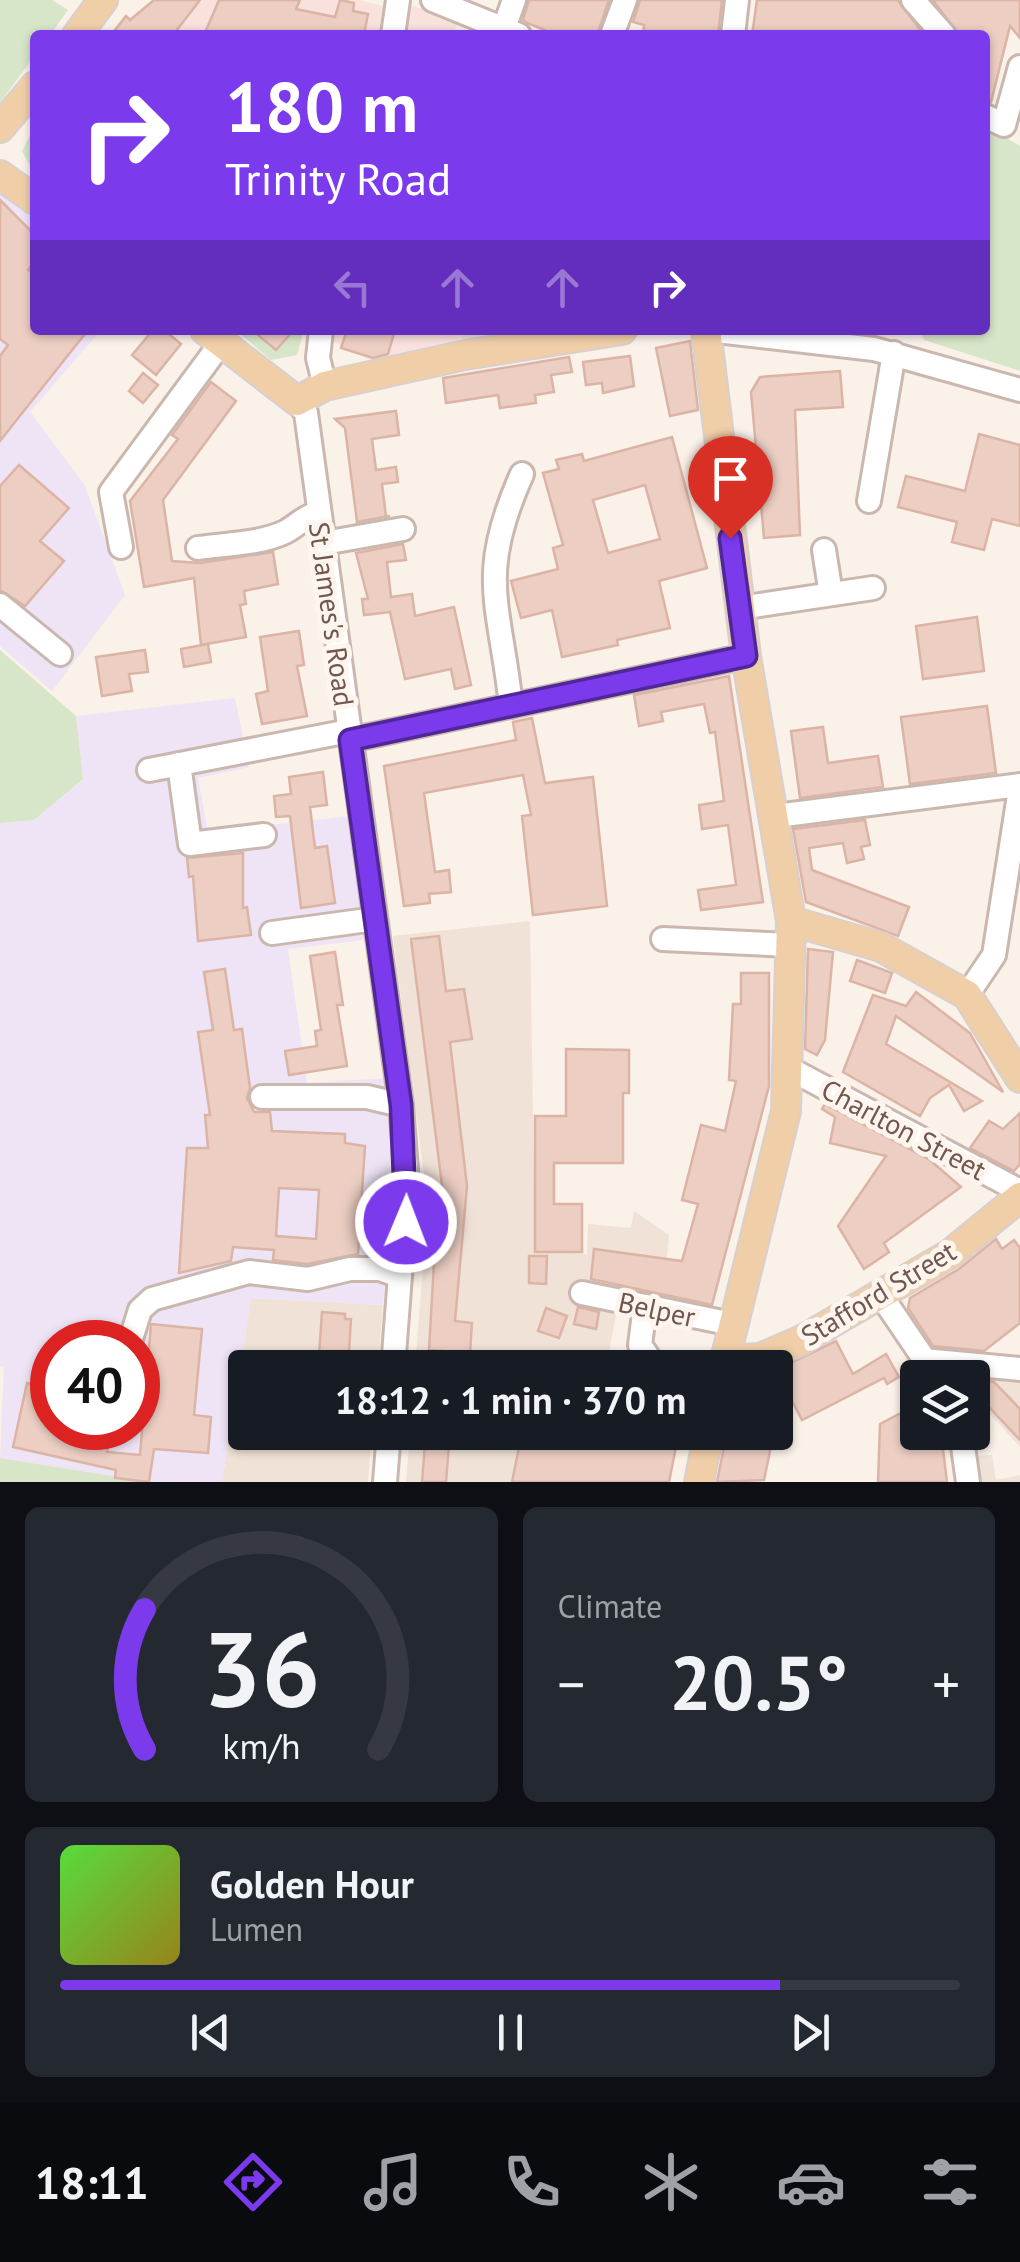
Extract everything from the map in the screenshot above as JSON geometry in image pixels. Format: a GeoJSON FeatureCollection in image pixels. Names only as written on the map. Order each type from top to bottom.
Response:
{"type":"FeatureCollection","features":[{"type":"Feature","properties":{"kind":"main road"},"geometry":{"type":"LineString","coordinates":[[81,30],[103,0]]}},
{"type":"Feature","properties":{"kind":"main road"},"geometry":{"type":"LineString","coordinates":[[0,128],[30,92]]}},
{"type":"Feature","properties":{"kind":"main road"},"geometry":{"type":"LineString","coordinates":[[0,175],[30,196]]}},
{"type":"Feature","properties":{"kind":"main road"},"geometry":{"type":"LineString","coordinates":[[213,336],[297,400],[325,386],[471,354],[591,335]]}},
{"type":"Feature","properties":{"kind":"main road"},"geometry":{"type":"LineString","coordinates":[[708,335],[746,656],[776,816],[791,933],[786,1111],[726,1350]]}},
{"type":"Feature","properties":{"kind":"main road"},"geometry":{"type":"LineString","coordinates":[[791,933],[882,947],[966,994],[1020,1078]]}},
{"type":"Feature","properties":{"kind":"main road","name":"Stafford Street"},"geometry":{"type":"LineString","coordinates":[[779,1350],[950,1254],[1020,1194]]}},
{"type":"Feature","properties":{"kind":"main road"},"geometry":{"type":"LineString","coordinates":[[698,1482],[705,1450]]}},
{"type":"Feature","properties":{"kind":"street"},"geometry":{"type":"LineString","coordinates":[[393,30],[398,0]]}},
{"type":"Feature","properties":{"kind":"street"},"geometry":{"type":"LineString","coordinates":[[433,0],[509,30]]}},
{"type":"Feature","properties":{"kind":"street"},"geometry":{"type":"LineString","coordinates":[[512,30],[514,0]]}},
{"type":"Feature","properties":{"kind":"street"},"geometry":{"type":"LineString","coordinates":[[614,30],[625,0]]}},
{"type":"Feature","properties":{"kind":"street"},"geometry":{"type":"LineString","coordinates":[[733,30],[738,0]]}},
{"type":"Feature","properties":{"kind":"street"},"geometry":{"type":"LineString","coordinates":[[913,0],[940,30]]}},
{"type":"Feature","properties":{"kind":"street"},"geometry":{"type":"LineString","coordinates":[[1003,125],[1020,67]]}},
{"type":"Feature","properties":{"kind":"street"},"geometry":{"type":"LineString","coordinates":[[320,335],[318,358],[325,386]]}},
{"type":"Feature","properties":{"kind":"street"},"geometry":{"type":"LineString","coordinates":[[748,335],[894,353],[1020,390]]}},
{"type":"Feature","properties":{"kind":"street"},"geometry":{"type":"LineString","coordinates":[[121,547],[111,492],[213,336]]}},
{"type":"Feature","properties":{"kind":"street"},"geometry":{"type":"LineString","coordinates":[[869,501],[894,353]]}},
{"type":"Feature","properties":{"kind":"street","name":"St James's Road"},"geometry":{"type":"LineString","coordinates":[[297,400],[306,413],[401,1105],[407,1183],[395,1350]]}},
{"type":"Feature","properties":{"kind":"street"},"geometry":{"type":"LineString","coordinates":[[511,706],[492,592],[500,524],[522,474]]}},
{"type":"Feature","properties":{"kind":"street"},"geometry":{"type":"LineString","coordinates":[[198,548],[271,537],[289,531],[298,519],[318,513]]}},
{"type":"Feature","properties":{"kind":"street"},"geometry":{"type":"LineString","coordinates":[[324,543],[403,529]]}},
{"type":"Feature","properties":{"kind":"street"},"geometry":{"type":"LineString","coordinates":[[824,550],[832,594]]}},
{"type":"Feature","properties":{"kind":"street"},"geometry":{"type":"LineString","coordinates":[[740,608],[873,588]]}},
{"type":"Feature","properties":{"kind":"street"},"geometry":{"type":"LineString","coordinates":[[0,606],[60,654]]}},
{"type":"Feature","properties":{"kind":"street"},"geometry":{"type":"LineString","coordinates":[[149,770],[511,706],[746,656]]}},
{"type":"Feature","properties":{"kind":"street"},"geometry":{"type":"LineString","coordinates":[[179,764],[190,844],[264,835]]}},
{"type":"Feature","properties":{"kind":"street"},"geometry":{"type":"LineString","coordinates":[[776,816],[960,791],[1020,787],[1016,855],[994,955],[966,994]]}},
{"type":"Feature","properties":{"kind":"street"},"geometry":{"type":"LineString","coordinates":[[272,933],[375,918]]}},
{"type":"Feature","properties":{"kind":"street"},"geometry":{"type":"LineString","coordinates":[[663,939],[791,933]]}},
{"type":"Feature","properties":{"kind":"street","name":"Charlton Street"},"geometry":{"type":"LineString","coordinates":[[788,1068],[1020,1194]]}},
{"type":"Feature","properties":{"kind":"street"},"geometry":{"type":"LineString","coordinates":[[262,1097],[368,1097],[401,1105]]}},
{"type":"Feature","properties":{"kind":"street"},"geometry":{"type":"LineString","coordinates":[[137,1320],[140,1310],[152,1299],[248,1272],[308,1280],[350,1269],[380,1269],[400,1276]]}},
{"type":"Feature","properties":{"kind":"street","name":"Belper"},"geometry":{"type":"LineString","coordinates":[[582,1292],[732,1324]]}},
{"type":"Feature","properties":{"kind":"street"},"geometry":{"type":"LineString","coordinates":[[880,1294],[925,1360]]}},
{"type":"Feature","properties":{"kind":"street"},"geometry":{"type":"LineString","coordinates":[[643,1350],[640,1345],[645,1306]]}},
{"type":"Feature","properties":{"kind":"street"},"geometry":{"type":"LineString","coordinates":[[990,1369],[1020,1369]]}},
{"type":"Feature","properties":{"kind":"street"},"geometry":{"type":"LineString","coordinates":[[385,1482],[388,1450]]}},
{"type":"Feature","properties":{"kind":"street"},"geometry":{"type":"LineString","coordinates":[[964,1450],[968,1482]]}},
{"type":"Feature","properties":{"kind":"shaded area"},"geometry":{"type":"Polygon","coordinates":[[[152,0],[359,0],[389,8],[385,30],[120,30],[152,0]]]}},
{"type":"Feature","properties":{"kind":"shaded area"},"geometry":{"type":"Polygon","coordinates":[[[410,5],[459,21],[454,30],[405,30],[410,5]]]}},
{"type":"Feature","properties":{"kind":"shaded area"},"geometry":{"type":"Polygon","coordinates":[[[0,192],[30,217],[30,335],[97,335],[30,412],[84,484],[125,595],[52,691],[0,646],[0,192]]]}},
{"type":"Feature","properties":{"kind":"shaded area"},"geometry":{"type":"Polygon","coordinates":[[[335,335],[461,335],[462,339],[374,362],[333,341],[335,335]]]}},
{"type":"Feature","properties":{"kind":"shaded area"},"geometry":{"type":"Polygon","coordinates":[[[460,335],[591,335],[465,355],[460,335]]]}},
{"type":"Feature","properties":{"kind":"shaded area"},"geometry":{"type":"Polygon","coordinates":[[[235,698],[249,767],[198,778],[208,832],[350,816],[364,940],[288,949],[307,1083],[387,1078],[392,1211],[383,1305],[251,1298],[243,1350],[228,1350],[228,1444],[222,1482],[149,1482],[0,1458],[4,1367],[0,1366],[0,823],[34,820],[83,779],[76,716],[235,698]]]}},
{"type":"Feature","properties":{"kind":"shaded area"},"geometry":{"type":"Polygon","coordinates":[[[530,921],[535,1251],[587,1254],[588,1224],[631,1228],[634,1211],[669,1235],[663,1302],[620,1293],[609,1350],[416,1350],[428,1204],[393,936],[530,921]]]}},
{"type":"Feature","properties":{"kind":"shaded area"},"geometry":{"type":"Polygon","coordinates":[[[251,1298],[383,1305],[379,1350],[243,1350],[251,1298]]]}},
{"type":"Feature","properties":{"kind":"shaded area"},"geometry":{"type":"Polygon","coordinates":[[[990,1369],[1020,1373],[1020,1447],[990,1414],[990,1369]]]}},
{"type":"Feature","properties":{"kind":"shaded area"},"geometry":{"type":"Polygon","coordinates":[[[228,1444],[228,1450],[371,1450],[368,1482],[222,1482],[228,1444]]]}},
{"type":"Feature","properties":{"kind":"shaded area"},"geometry":{"type":"Polygon","coordinates":[[[409,1450],[518,1450],[511,1482],[406,1482],[409,1450]]]}},
{"type":"Feature","properties":{"kind":"shaded area"},"geometry":{"type":"Polygon","coordinates":[[[992,1455],[996,1480],[1020,1475],[1020,1482],[977,1482],[974,1456],[992,1455]]]}},
{"type":"Feature","properties":{"kind":"green space"},"geometry":{"type":"Polygon","coordinates":[[[0,0],[52,0],[68,10],[54,30],[30,30],[30,62],[0,103],[0,0]]]}},
{"type":"Feature","properties":{"kind":"green space"},"geometry":{"type":"Polygon","coordinates":[[[990,129],[1020,146],[1020,371],[924,340],[922,335],[990,335],[990,129]]]}},
{"type":"Feature","properties":{"kind":"green space"},"geometry":{"type":"Polygon","coordinates":[[[30,136],[30,166],[22,151],[30,136]]]}},
{"type":"Feature","properties":{"kind":"green space"},"geometry":{"type":"Polygon","coordinates":[[[242,335],[258,335],[276,350],[289,335],[303,335],[297,355],[271,360],[242,335]]]}},
{"type":"Feature","properties":{"kind":"green space"},"geometry":{"type":"Polygon","coordinates":[[[0,650],[76,716],[83,779],[34,820],[0,823],[0,650]]]}},
{"type":"Feature","properties":{"kind":"green space"},"geometry":{"type":"Polygon","coordinates":[[[0,1458],[149,1482],[0,1482],[0,1458]]]}},
{"type":"Feature","properties":{"kind":"building"},"geometry":{"type":"Polygon","coordinates":[[[154,0],[200,0],[177,30],[115,30],[126,16],[130,20],[154,0]]]}},
{"type":"Feature","properties":{"kind":"building"},"geometry":{"type":"Polygon","coordinates":[[[219,0],[300,0],[296,9],[335,17],[340,0],[354,3],[353,11],[368,14],[365,30],[206,30],[219,0]]]}},
{"type":"Feature","properties":{"kind":"building"},"geometry":{"type":"Polygon","coordinates":[[[529,0],[609,0],[599,30],[544,30],[523,20],[529,0]]]}},
{"type":"Feature","properties":{"kind":"building"},"geometry":{"type":"Polygon","coordinates":[[[640,0],[722,0],[719,30],[644,30],[644,25],[633,22],[640,0]]]}},
{"type":"Feature","properties":{"kind":"building"},"geometry":{"type":"Polygon","coordinates":[[[757,0],[898,0],[920,30],[753,30],[757,0]]]}},
{"type":"Feature","properties":{"kind":"building"},"geometry":{"type":"Polygon","coordinates":[[[933,0],[1020,0],[1020,38],[1010,26],[991,102],[990,30],[955,30],[933,0]]]}},
{"type":"Feature","properties":{"kind":"building"},"geometry":{"type":"Polygon","coordinates":[[[0,200],[30,230],[30,335],[84,335],[0,441],[0,356],[8,345],[0,339],[0,200]]]}},
{"type":"Feature","properties":{"kind":"building"},"geometry":{"type":"Polygon","coordinates":[[[149,335],[170,335],[181,344],[156,375],[132,355],[149,335]]]}},
{"type":"Feature","properties":{"kind":"building"},"geometry":{"type":"Polygon","coordinates":[[[258,335],[290,335],[276,350],[258,335]]]}},
{"type":"Feature","properties":{"kind":"building"},"geometry":{"type":"Polygon","coordinates":[[[345,335],[394,335],[388,354],[373,358],[341,348],[345,335]]]}},
{"type":"Feature","properties":{"kind":"building"},"geometry":{"type":"Polygon","coordinates":[[[690,341],[698,410],[670,416],[656,348],[690,341]]]}},
{"type":"Feature","properties":{"kind":"building"},"geometry":{"type":"Polygon","coordinates":[[[630,356],[634,386],[603,393],[602,383],[586,385],[583,362],[630,356]]]}},
{"type":"Feature","properties":{"kind":"building"},"geometry":{"type":"Polygon","coordinates":[[[569,357],[572,372],[551,375],[554,392],[535,395],[536,403],[500,408],[498,395],[446,403],[443,378],[569,357]]]}},
{"type":"Feature","properties":{"kind":"building"},"geometry":{"type":"Polygon","coordinates":[[[840,371],[843,407],[795,410],[800,535],[764,538],[751,392],[760,377],[840,371]]]}},
{"type":"Feature","properties":{"kind":"building"},"geometry":{"type":"Polygon","coordinates":[[[143,373],[158,385],[143,403],[129,391],[143,373]]]}},
{"type":"Feature","properties":{"kind":"building"},"geometry":{"type":"Polygon","coordinates":[[[211,382],[236,401],[163,500],[172,561],[200,563],[273,552],[278,584],[244,591],[246,604],[240,605],[246,637],[201,645],[194,578],[144,587],[130,501],[178,439],[172,435],[211,382]]]}},
{"type":"Feature","properties":{"kind":"building"},"geometry":{"type":"Polygon","coordinates":[[[396,411],[399,435],[372,439],[376,470],[396,467],[398,482],[382,484],[386,517],[357,522],[345,428],[335,419],[396,411]]]}},
{"type":"Feature","properties":{"kind":"building"},"geometry":{"type":"Polygon","coordinates":[[[979,434],[1020,445],[1020,526],[992,519],[984,550],[952,542],[957,522],[898,507],[906,476],[965,491],[979,434]]]}},
{"type":"Feature","properties":{"kind":"building"},"geometry":{"type":"Polygon","coordinates":[[[672,437],[707,568],[659,581],[670,628],[562,657],[552,610],[521,618],[511,581],[558,569],[553,548],[563,545],[543,473],[559,469],[556,460],[582,454],[584,461],[672,437]],[[645,485],[593,500],[608,553],[660,539],[645,485]]]}},
{"type":"Feature","properties":{"kind":"building"},"geometry":{"type":"Polygon","coordinates":[[[19,465],[69,508],[40,541],[64,561],[25,606],[0,590],[0,486],[19,465]]]}},
{"type":"Feature","properties":{"kind":"building"},"geometry":{"type":"Polygon","coordinates":[[[403,544],[406,560],[387,562],[391,597],[412,594],[415,616],[454,607],[471,685],[455,689],[451,669],[405,679],[390,612],[364,615],[362,599],[368,599],[356,553],[403,544]]]}},
{"type":"Feature","properties":{"kind":"building"},"geometry":{"type":"Polygon","coordinates":[[[977,617],[984,671],[923,679],[916,626],[977,617]]]}},
{"type":"Feature","properties":{"kind":"building"},"geometry":{"type":"Polygon","coordinates":[[[299,631],[304,665],[297,666],[307,716],[262,724],[256,694],[268,691],[260,637],[299,631]]]}},
{"type":"Feature","properties":{"kind":"building"},"geometry":{"type":"Polygon","coordinates":[[[208,644],[211,662],[184,667],[181,649],[208,644]]]}},
{"type":"Feature","properties":{"kind":"building"},"geometry":{"type":"Polygon","coordinates":[[[145,650],[148,672],[129,674],[132,691],[102,696],[96,657],[145,650]]]}},
{"type":"Feature","properties":{"kind":"building"},"geometry":{"type":"Polygon","coordinates":[[[729,676],[763,902],[701,910],[698,890],[736,885],[728,825],[702,829],[699,805],[724,801],[715,732],[710,733],[704,704],[661,712],[663,721],[639,726],[634,695],[729,676]]]}},
{"type":"Feature","properties":{"kind":"building"},"geometry":{"type":"Polygon","coordinates":[[[987,706],[996,773],[910,784],[901,717],[987,706]]]}},
{"type":"Feature","properties":{"kind":"building"},"geometry":{"type":"Polygon","coordinates":[[[532,718],[545,783],[593,777],[607,906],[533,915],[522,816],[531,815],[523,775],[424,793],[435,872],[449,870],[451,892],[429,894],[430,903],[404,906],[384,766],[516,740],[513,722],[532,718]]]}},
{"type":"Feature","properties":{"kind":"building"},"geometry":{"type":"Polygon","coordinates":[[[823,727],[828,763],[878,756],[883,787],[800,798],[791,731],[823,727]]]}},
{"type":"Feature","properties":{"kind":"building"},"geometry":{"type":"Polygon","coordinates":[[[323,772],[327,805],[310,807],[315,848],[327,846],[335,903],[301,908],[290,816],[276,817],[274,796],[291,794],[289,777],[323,772]]]}},
{"type":"Feature","properties":{"kind":"building"},"geometry":{"type":"Polygon","coordinates":[[[865,820],[870,845],[861,847],[864,859],[847,863],[843,843],[809,848],[812,870],[909,907],[898,936],[806,902],[793,829],[865,820]]]}},
{"type":"Feature","properties":{"kind":"building"},"geometry":{"type":"Polygon","coordinates":[[[243,853],[243,908],[247,907],[251,935],[198,941],[193,876],[189,877],[187,858],[243,853]]]}},
{"type":"Feature","properties":{"kind":"building"},"geometry":{"type":"Polygon","coordinates":[[[439,936],[446,991],[464,989],[472,1039],[450,1042],[467,1186],[455,1321],[472,1323],[470,1350],[429,1350],[438,1193],[443,1193],[411,939],[439,936]]]}},
{"type":"Feature","properties":{"kind":"building"},"geometry":{"type":"Polygon","coordinates":[[[808,949],[833,952],[825,1040],[817,1055],[805,1049],[808,949]]]}},
{"type":"Feature","properties":{"kind":"building"},"geometry":{"type":"Polygon","coordinates":[[[335,952],[343,1005],[337,1005],[347,1066],[289,1075],[285,1051],[317,1046],[315,1031],[321,1030],[310,956],[335,952]]]}},
{"type":"Feature","properties":{"kind":"building"},"geometry":{"type":"Polygon","coordinates":[[[857,960],[892,973],[885,993],[850,981],[857,960]]]}},
{"type":"Feature","properties":{"kind":"building"},"geometry":{"type":"Polygon","coordinates":[[[225,969],[234,1030],[242,1029],[250,1088],[247,1098],[254,1112],[270,1112],[272,1131],[345,1134],[345,1143],[365,1146],[358,1254],[307,1264],[273,1260],[274,1250],[233,1247],[231,1261],[179,1273],[187,1148],[208,1148],[205,1115],[210,1115],[198,1032],[213,1030],[204,972],[225,969]],[[279,1188],[276,1236],[316,1239],[319,1190],[279,1188]]]}},
{"type":"Feature","properties":{"kind":"building"},"geometry":{"type":"Polygon","coordinates":[[[741,973],[769,973],[769,1086],[712,1305],[591,1279],[594,1249],[682,1261],[698,1204],[682,1200],[701,1125],[725,1131],[736,1081],[729,1080],[733,1004],[741,1004],[741,973]]]}},
{"type":"Feature","properties":{"kind":"building"},"geometry":{"type":"Polygon","coordinates":[[[916,992],[970,1033],[1003,1092],[896,1016],[886,1044],[982,1101],[964,1111],[949,1085],[930,1098],[920,1116],[843,1072],[873,995],[906,1006],[916,992]]]}},
{"type":"Feature","properties":{"kind":"building"},"geometry":{"type":"Polygon","coordinates":[[[566,1049],[629,1050],[629,1093],[623,1093],[623,1163],[554,1163],[554,1204],[582,1204],[582,1252],[535,1252],[535,1116],[566,1116],[566,1049]]]}},
{"type":"Feature","properties":{"kind":"building"},"geometry":{"type":"Polygon","coordinates":[[[825,1104],[930,1160],[961,1187],[884,1243],[889,1252],[864,1269],[838,1226],[886,1156],[830,1143],[835,1117],[822,1109],[825,1104]]]}},
{"type":"Feature","properties":{"kind":"building"},"geometry":{"type":"Polygon","coordinates":[[[1020,1113],[1020,1164],[1014,1171],[970,1148],[989,1121],[1003,1129],[1020,1113]]]}},
{"type":"Feature","properties":{"kind":"building"},"geometry":{"type":"Polygon","coordinates":[[[996,1239],[1002,1249],[1014,1240],[1020,1248],[1020,1323],[984,1351],[933,1346],[908,1308],[910,1298],[959,1269],[996,1239]]]}},
{"type":"Feature","properties":{"kind":"building"},"geometry":{"type":"Polygon","coordinates":[[[529,1256],[547,1256],[546,1284],[529,1283],[529,1256]]]}},
{"type":"Feature","properties":{"kind":"building"},"geometry":{"type":"Polygon","coordinates":[[[578,1307],[599,1312],[596,1329],[574,1324],[578,1307]]]}},
{"type":"Feature","properties":{"kind":"building"},"geometry":{"type":"Polygon","coordinates":[[[546,1308],[567,1316],[559,1338],[538,1331],[546,1308]]]}},
{"type":"Feature","properties":{"kind":"building"},"geometry":{"type":"Polygon","coordinates":[[[322,1312],[345,1314],[345,1319],[351,1319],[349,1350],[319,1350],[322,1312]]]}},
{"type":"Feature","properties":{"kind":"building"},"geometry":{"type":"Polygon","coordinates":[[[160,1325],[202,1329],[194,1415],[211,1417],[208,1453],[160,1449],[160,1325]]]}},
{"type":"Feature","properties":{"kind":"building"},"geometry":{"type":"Polygon","coordinates":[[[836,1341],[853,1374],[886,1354],[899,1377],[887,1384],[884,1378],[802,1420],[793,1403],[793,1362],[836,1341]]]}},
{"type":"Feature","properties":{"kind":"building"},"geometry":{"type":"Polygon","coordinates":[[[990,1382],[1020,1409],[1020,1440],[990,1408],[990,1382]]]}},
{"type":"Feature","properties":{"kind":"building"},"geometry":{"type":"Polygon","coordinates":[[[27,1383],[30,1450],[108,1450],[140,1455],[140,1450],[154,1450],[149,1482],[115,1478],[116,1470],[13,1447],[27,1383]]]}},
{"type":"Feature","properties":{"kind":"building"},"geometry":{"type":"Polygon","coordinates":[[[900,1413],[900,1450],[943,1450],[947,1482],[878,1482],[880,1424],[900,1413]]]}},
{"type":"Feature","properties":{"kind":"building"},"geometry":{"type":"Polygon","coordinates":[[[425,1450],[449,1450],[446,1482],[422,1482],[425,1450]]]}},
{"type":"Feature","properties":{"kind":"building"},"geometry":{"type":"Polygon","coordinates":[[[518,1450],[675,1450],[669,1482],[512,1482],[518,1450]]]}},
{"type":"Feature","properties":{"kind":"building"},"geometry":{"type":"Polygon","coordinates":[[[723,1450],[770,1450],[764,1480],[717,1482],[723,1450]]]}},
{"type":"Feature","properties":{"kind":"route"},"geometry":{"type":"LineString","coordinates":[[406,1222],[401,1105],[350,740],[746,656],[730,538]]}}]}
